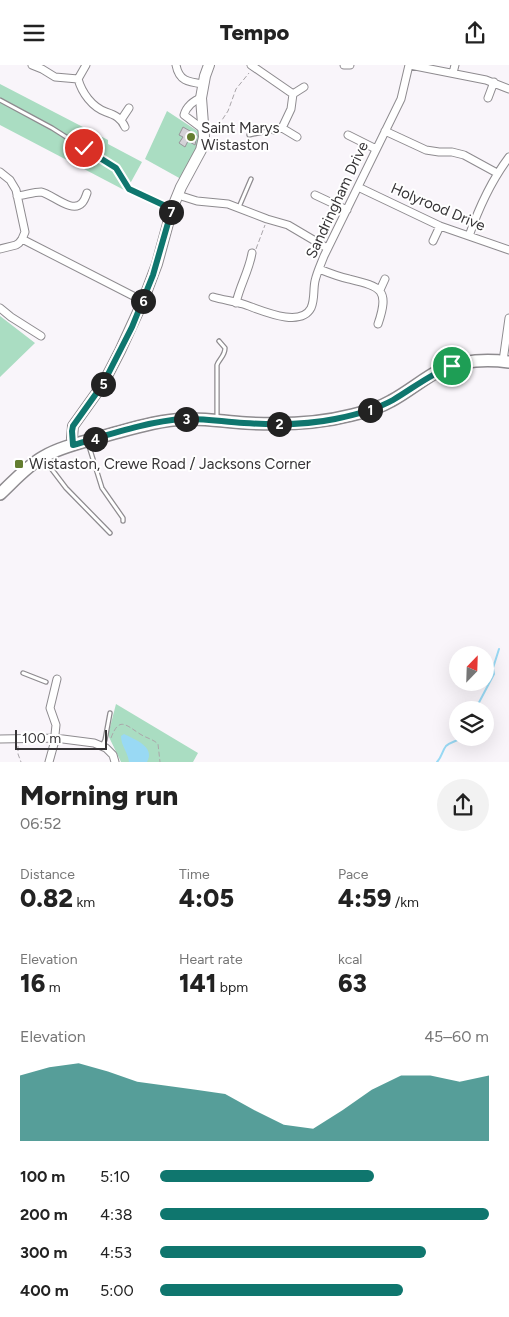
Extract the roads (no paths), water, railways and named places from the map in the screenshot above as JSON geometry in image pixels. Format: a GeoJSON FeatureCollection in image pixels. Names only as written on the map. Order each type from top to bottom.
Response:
{"type":"FeatureCollection","features":[{"type":"Feature","properties":{"kind":"main road"},"geometry":{"type":"LineString","coordinates":[[0,494],[43,457],[87,441],[145,426],[184,419],[288,424],[333,419],[365,412],[380,406],[431,375],[452,366],[472,361],[506,362]]}},
{"type":"Feature","properties":{"kind":"street"},"geometry":{"type":"LineString","coordinates":[[35,65],[55,77],[78,79]]}},
{"type":"Feature","properties":{"kind":"street"},"geometry":{"type":"LineString","coordinates":[[78,79],[86,65]]}},
{"type":"Feature","properties":{"kind":"street"},"geometry":{"type":"LineString","coordinates":[[176,65],[182,78],[189,82],[203,84]]}},
{"type":"Feature","properties":{"kind":"street"},"geometry":{"type":"LineString","coordinates":[[73,445],[73,426],[106,379],[124,343],[157,264],[172,209],[201,150],[204,133],[201,98],[209,65]]}},
{"type":"Feature","properties":{"kind":"street"},"geometry":{"type":"LineString","coordinates":[[344,65],[350,65]]}},
{"type":"Feature","properties":{"kind":"street"},"geometry":{"type":"LineString","coordinates":[[410,65],[494,82],[509,89]]}},
{"type":"Feature","properties":{"kind":"street","name":"Sandringham Drive"},"geometry":{"type":"LineString","coordinates":[[213,297],[263,312],[293,317],[304,315],[310,309],[313,303],[315,281],[319,269],[403,92],[410,65]]}},
{"type":"Feature","properties":{"kind":"street"},"geometry":{"type":"LineString","coordinates":[[453,73],[455,65]]}},
{"type":"Feature","properties":{"kind":"street"},"geometry":{"type":"LineString","coordinates":[[253,66],[293,94]]}},
{"type":"Feature","properties":{"kind":"street"},"geometry":{"type":"LineString","coordinates":[[78,79],[90,101],[111,113],[123,123],[129,108]]}},
{"type":"Feature","properties":{"kind":"street"},"geometry":{"type":"LineString","coordinates":[[488,98],[494,82]]}},
{"type":"Feature","properties":{"kind":"street"},"geometry":{"type":"LineString","coordinates":[[282,128],[291,109],[293,94],[304,87]]}},
{"type":"Feature","properties":{"kind":"street"},"geometry":{"type":"LineString","coordinates":[[201,98],[193,101],[184,112],[184,115],[204,133]]}},
{"type":"Feature","properties":{"kind":"street"},"geometry":{"type":"LineString","coordinates":[[274,130],[282,128],[297,137]]}},
{"type":"Feature","properties":{"kind":"street"},"geometry":{"type":"LineString","coordinates":[[385,131],[426,150],[464,155],[497,173]]}},
{"type":"Feature","properties":{"kind":"street"},"geometry":{"type":"LineString","coordinates":[[347,135],[376,149]]}},
{"type":"Feature","properties":{"kind":"street"},"geometry":{"type":"LineString","coordinates":[[469,236],[482,200],[497,173],[509,157]]}},
{"type":"Feature","properties":{"kind":"street"},"geometry":{"type":"LineString","coordinates":[[0,172],[12,184],[17,196],[24,228],[22,239],[16,245],[0,249]]}},
{"type":"Feature","properties":{"kind":"street","name":"Holyrood Drive"},"geometry":{"type":"LineString","coordinates":[[358,187],[440,226],[509,251]]}},
{"type":"Feature","properties":{"kind":"street"},"geometry":{"type":"LineString","coordinates":[[17,196],[41,192],[69,206],[75,207],[82,203],[88,193]]}},
{"type":"Feature","properties":{"kind":"street"},"geometry":{"type":"LineString","coordinates":[[314,194],[346,210]]}},
{"type":"Feature","properties":{"kind":"street"},"geometry":{"type":"LineString","coordinates":[[178,195],[197,201],[222,203],[288,225],[328,248]]}},
{"type":"Feature","properties":{"kind":"street"},"geometry":{"type":"LineString","coordinates":[[433,241],[440,226]]}},
{"type":"Feature","properties":{"kind":"street"},"geometry":{"type":"LineString","coordinates":[[22,239],[143,301]]}},
{"type":"Feature","properties":{"kind":"street"},"geometry":{"type":"LineString","coordinates":[[236,303],[249,268],[252,253]]}},
{"type":"Feature","properties":{"kind":"street"},"geometry":{"type":"LineString","coordinates":[[319,269],[345,279],[370,284],[380,290],[382,293],[382,309],[378,324]]}},
{"type":"Feature","properties":{"kind":"street"},"geometry":{"type":"LineString","coordinates":[[380,290],[385,279]]}},
{"type":"Feature","properties":{"kind":"street"},"geometry":{"type":"LineString","coordinates":[[0,308],[40,336]]}},
{"type":"Feature","properties":{"kind":"street"},"geometry":{"type":"LineString","coordinates":[[506,362],[509,318]]}},
{"type":"Feature","properties":{"kind":"street"},"geometry":{"type":"LineString","coordinates":[[46,682],[56,682],[50,708],[56,725],[49,762]]}},
{"type":"Feature","properties":{"kind":"street"},"geometry":{"type":"LineString","coordinates":[[0,739],[54,738],[87,742],[104,747],[113,755],[115,762]]}},
{"type":"Feature","properties":{"kind":"lane"},"geometry":{"type":"LineString","coordinates":[[0,100],[52,128],[116,168],[129,189],[172,209]]}},
{"type":"Feature","properties":{"kind":"lane"},"geometry":{"type":"LineString","coordinates":[[249,135],[274,130]]}},
{"type":"Feature","properties":{"kind":"lane"},"geometry":{"type":"LineString","coordinates":[[239,208],[251,179]]}},
{"type":"Feature","properties":{"kind":"lane"},"geometry":{"type":"LineString","coordinates":[[217,421],[217,365],[226,348],[219,341]]}},
{"type":"Feature","properties":{"kind":"lane"},"geometry":{"type":"LineString","coordinates":[[87,441],[102,488],[123,518],[123,521]]}},
{"type":"Feature","properties":{"kind":"lane"},"geometry":{"type":"LineString","coordinates":[[43,457],[66,488],[110,533]]}},
{"type":"Feature","properties":{"kind":"lane"},"geometry":{"type":"LineString","coordinates":[[23,673],[46,682]]}},
{"type":"Feature","properties":{"kind":"lane"},"geometry":{"type":"LineString","coordinates":[[104,747],[110,713]]}},
{"type":"Feature","properties":{"kind":"water"},"geometry":{"type":"Polygon","coordinates":[[[124,734],[143,744],[149,752],[147,762],[129,762],[121,740],[121,736],[124,734]]]}},
{"type":"Feature","properties":{"kind":"waterway"},"geometry":{"type":"LineString","coordinates":[[480,701],[494,674],[493,668],[499,649]]}},
{"type":"Feature","properties":{"kind":"waterway"},"geometry":{"type":"LineString","coordinates":[[437,762],[449,744]]}},
{"type":"Feature","properties":{"kind":"place","name":"Saint Marys Wistaston"},"geometry":{"type":"Point","coordinates":[191,137]}},
{"type":"Feature","properties":{"kind":"place","name":"Wistaston, Crewe Road / Jacksons Corner"},"geometry":{"type":"Point","coordinates":[19,464]}}]}
